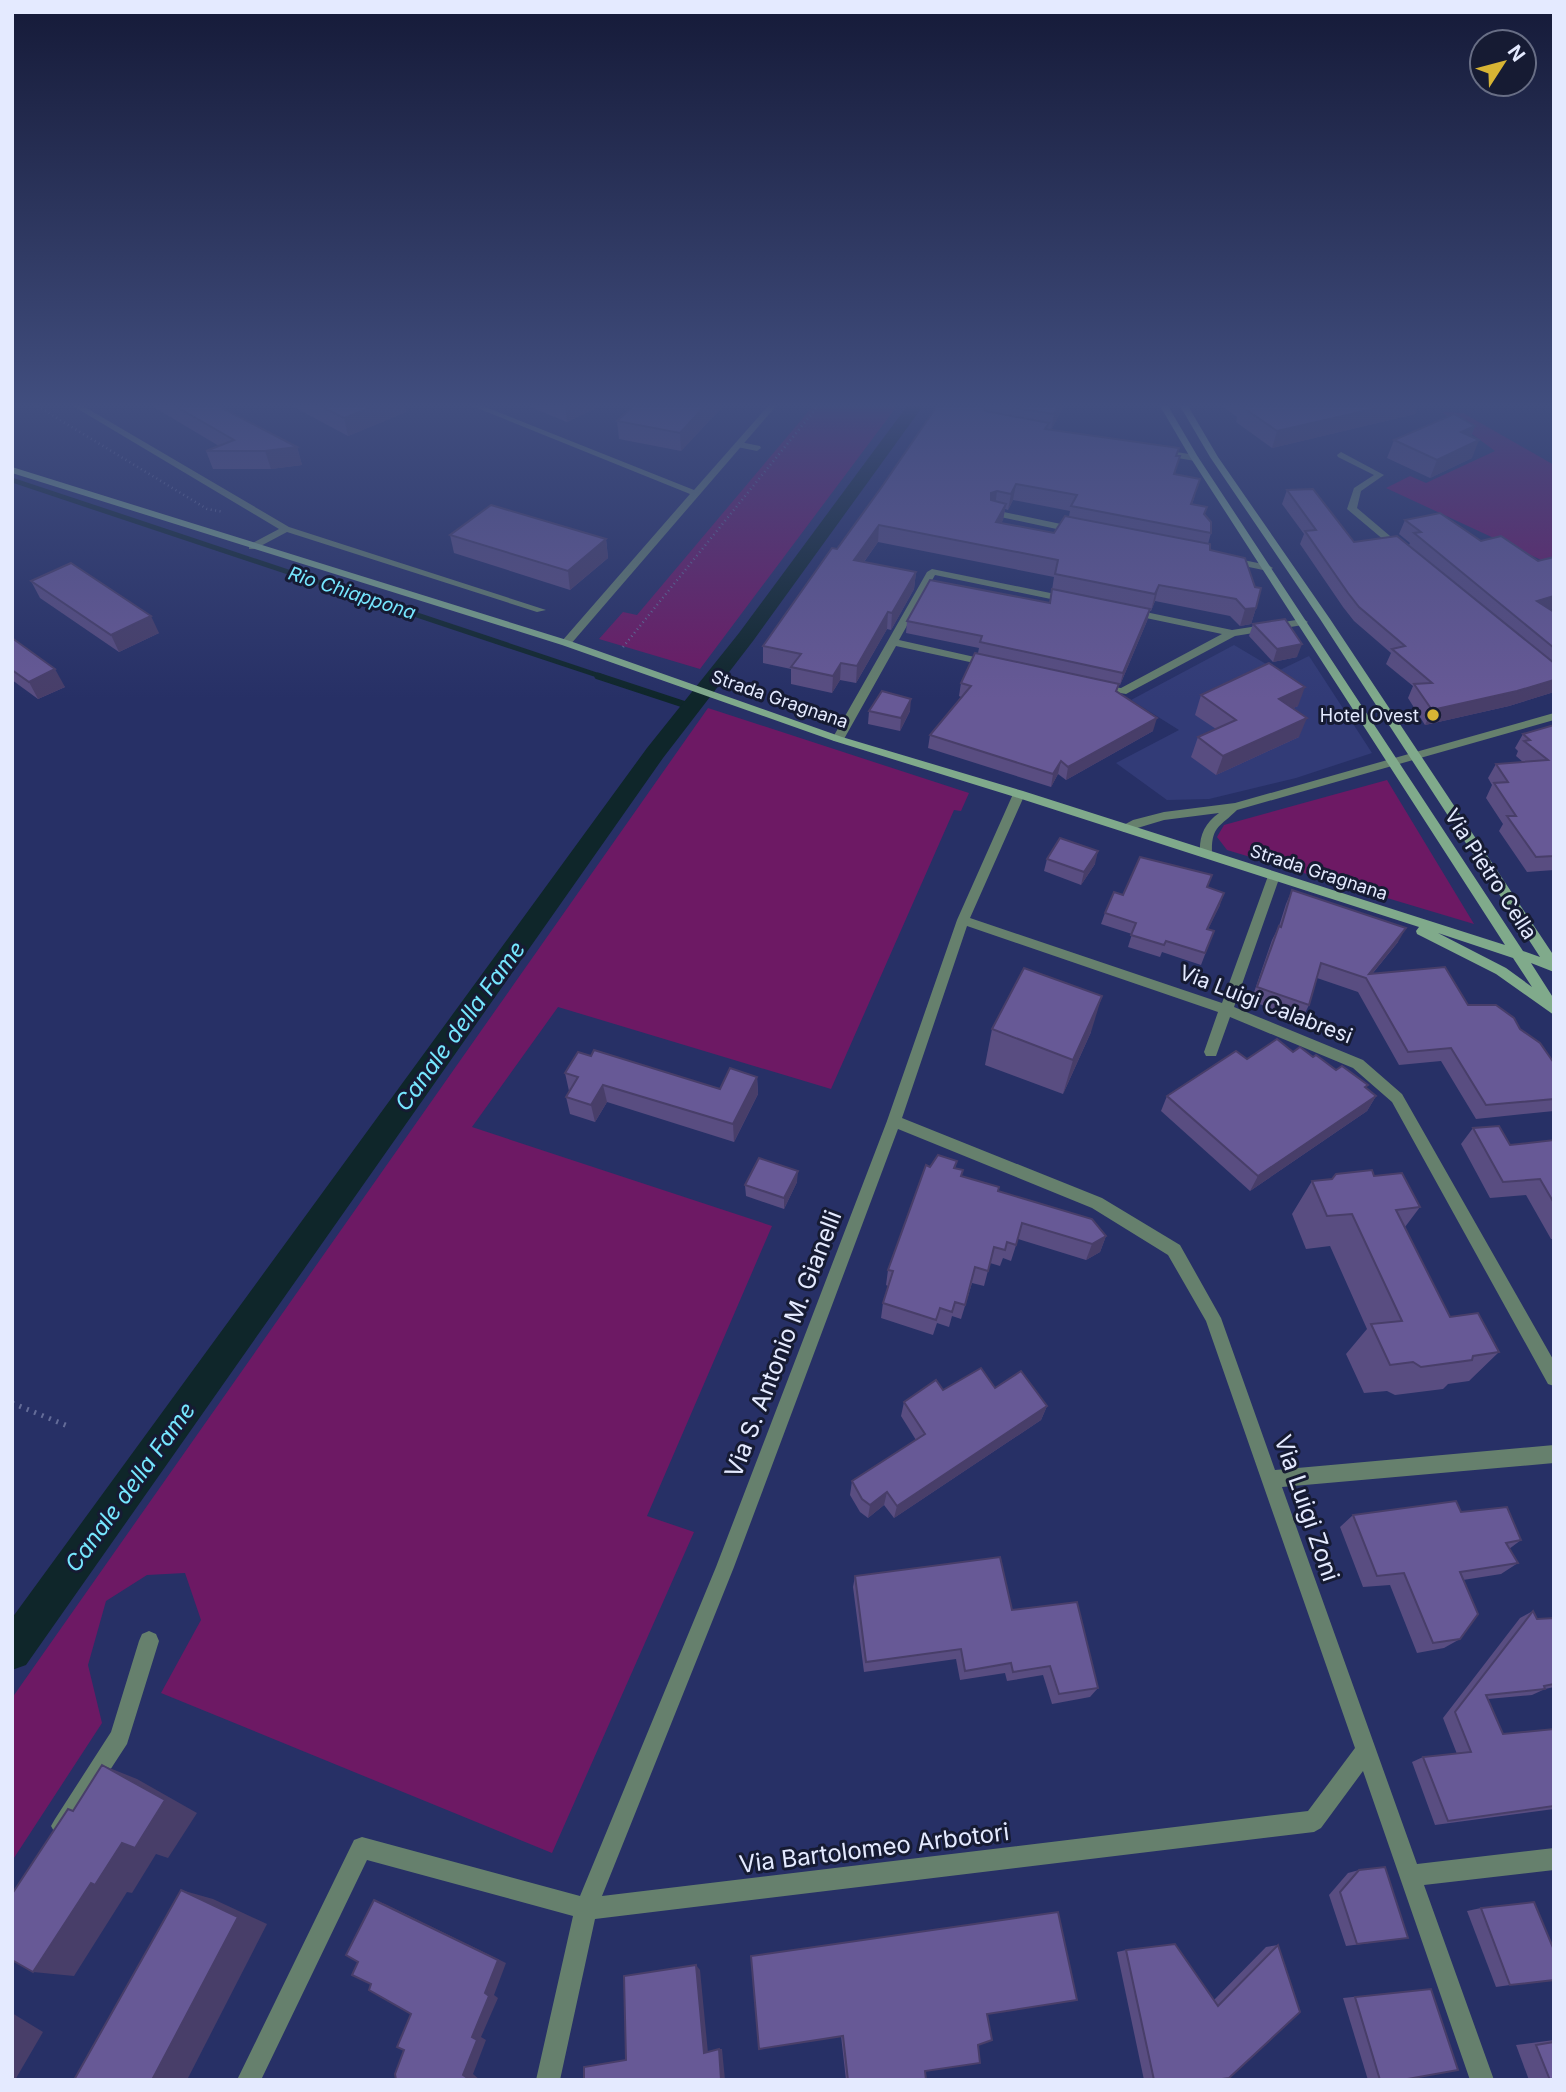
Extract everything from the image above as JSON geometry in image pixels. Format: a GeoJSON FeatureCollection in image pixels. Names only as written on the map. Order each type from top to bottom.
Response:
{"type":"FeatureCollection","features":[{"type":"Feature","properties":{"kind":"main road","name":"Strada Gragnana"},"geometry":{"type":"LineString","coordinates":[[117,504],[566,643],[838,738],[1554,966]]}},
{"type":"Feature","properties":{"kind":"main road","name":"Via Pietro Cella"},"geometry":{"type":"LineString","coordinates":[[1225,504],[1397,760],[1554,1010]]}},
{"type":"Feature","properties":{"kind":"main road","name":"Via Pietro Cella"},"geometry":{"type":"LineString","coordinates":[[1245,504],[1554,966]]}},
{"type":"Feature","properties":{"kind":"main road"},"geometry":{"type":"LineString","coordinates":[[1377,909],[1501,971],[1554,1010]]}},
{"type":"Feature","properties":{"kind":"street"},"geometry":{"type":"LineString","coordinates":[[243,504],[286,529],[541,610]]}},
{"type":"Feature","properties":{"kind":"street"},"geometry":{"type":"LineString","coordinates":[[566,643],[689,504]]}},
{"type":"Feature","properties":{"kind":"street"},"geometry":{"type":"LineString","coordinates":[[1353,504],[1352,509],[1405,554]]}},
{"type":"Feature","properties":{"kind":"street"},"geometry":{"type":"LineString","coordinates":[[993,513],[1090,533]]}},
{"type":"Feature","properties":{"kind":"street"},"geometry":{"type":"LineString","coordinates":[[252,547],[286,529]]}},
{"type":"Feature","properties":{"kind":"street"},"geometry":{"type":"LineString","coordinates":[[1213,557],[1268,568]]}},
{"type":"Feature","properties":{"kind":"street"},"geometry":{"type":"LineString","coordinates":[[838,738],[932,572],[1082,603]]}},
{"type":"Feature","properties":{"kind":"street"},"geometry":{"type":"LineString","coordinates":[[1123,611],[1232,633]]}},
{"type":"Feature","properties":{"kind":"street"},"geometry":{"type":"LineString","coordinates":[[1082,683],[1122,692],[1232,633],[1303,622]]}},
{"type":"Feature","properties":{"kind":"street"},"geometry":{"type":"LineString","coordinates":[[892,642],[1000,666]]}},
{"type":"Feature","properties":{"kind":"street"},"geometry":{"type":"LineString","coordinates":[[1124,828],[1137,822],[1181,813],[1235,807],[1553,718]]}},
{"type":"Feature","properties":{"kind":"street","name":"Via S. Antonio M. Gianelli"},"geometry":{"type":"LineString","coordinates":[[548,2080],[586,1909],[725,1567],[894,1121],[963,920],[1019,794]]}},
{"type":"Feature","properties":{"kind":"street"},"geometry":{"type":"LineString","coordinates":[[1206,854],[1205,842],[1210,824],[1235,807]]}},
{"type":"Feature","properties":{"kind":"street"},"geometry":{"type":"LineString","coordinates":[[1211,1052],[1224,1009],[1274,876]]}},
{"type":"Feature","properties":{"kind":"street","name":"Via Luigi Calabresi"},"geometry":{"type":"LineString","coordinates":[[963,920],[1224,1009],[1338,1054],[1369,1073],[1397,1098],[1554,1378]]}},
{"type":"Feature","properties":{"kind":"street","name":"Via Luigi Zoni"},"geometry":{"type":"LineString","coordinates":[[894,1121],[1097,1203],[1174,1250],[1213,1318],[1482,2080]]}},
{"type":"Feature","properties":{"kind":"street"},"geometry":{"type":"LineString","coordinates":[[1269,1479],[1554,1454]]}},
{"type":"Feature","properties":{"kind":"street"},"geometry":{"type":"LineString","coordinates":[[48,1848],[120,1737],[149,1641]]}},
{"type":"Feature","properties":{"kind":"street","name":"Via Bartolomeo Arbotori"},"geometry":{"type":"LineString","coordinates":[[249,2080],[362,1848],[586,1909],[1314,1821],[1365,1751]]}},
{"type":"Feature","properties":{"kind":"street"},"geometry":{"type":"LineString","coordinates":[[1410,1876],[1554,1859]]}},
{"type":"Feature","properties":{"kind":"path"},"geometry":{"type":"LineString","coordinates":[[198,504],[207,509],[233,514]]}},
{"type":"Feature","properties":{"kind":"path"},"geometry":{"type":"LineString","coordinates":[[634,652],[622,648],[739,504]]}},
{"type":"Feature","properties":{"kind":"path"},"geometry":{"type":"LineString","coordinates":[[12,1403],[70,1427]]}},
{"type":"Feature","properties":{"kind":"shaded area"},"geometry":{"type":"Polygon","coordinates":[[[731,504],[824,504],[700,669],[599,639],[623,612],[637,615],[731,504]]]}},
{"type":"Feature","properties":{"kind":"shaded area"},"geometry":{"type":"Polygon","coordinates":[[[1420,504],[1554,504],[1554,566],[1420,504]]]}},
{"type":"Feature","properties":{"kind":"shaded area"},"geometry":{"type":"Polygon","coordinates":[[[1234,645],[1278,671],[1309,656],[1372,753],[1296,778],[1209,799],[1167,800],[1116,763],[1179,730],[1131,700],[1234,645]]]}},
{"type":"Feature","properties":{"kind":"shaded area"},"geometry":{"type":"Polygon","coordinates":[[[708,708],[969,793],[961,811],[954,810],[831,1089],[558,1007],[472,1127],[772,1226],[647,1516],[694,1532],[552,1853],[161,1693],[201,1620],[185,1573],[147,1575],[106,1601],[88,1665],[102,1723],[12,1861],[12,1698],[708,708]]]}},
{"type":"Feature","properties":{"kind":"shaded area"},"geometry":{"type":"Polygon","coordinates":[[[1387,780],[1474,924],[1227,850],[1217,837],[1224,825],[1387,780]]]}},
{"type":"Feature","properties":{"kind":"building"},"geometry":{"type":"Polygon","coordinates":[[[870,504],[1005,504],[996,522],[1054,533],[1065,516],[1210,544],[1210,550],[1245,558],[1255,587],[1261,588],[1256,608],[1245,609],[1236,599],[1159,585],[1155,594],[1055,574],[1058,560],[879,525],[854,560],[916,572],[892,613],[888,612],[857,666],[841,663],[833,676],[791,667],[801,654],[763,646],[832,548],[837,549],[870,504]]]}},
{"type":"Feature","properties":{"kind":"building"},"geometry":{"type":"Polygon","coordinates":[[[1072,504],[1191,504],[1207,507],[1204,514],[1211,522],[1211,533],[1071,506],[1072,504]]]}},
{"type":"Feature","properties":{"kind":"building"},"geometry":{"type":"Polygon","coordinates":[[[1297,504],[1324,504],[1354,542],[1397,536],[1554,663],[1554,680],[1432,710],[1414,684],[1432,683],[1392,649],[1405,646],[1359,607],[1348,593],[1305,531],[1316,530],[1297,504]]]}},
{"type":"Feature","properties":{"kind":"building"},"geometry":{"type":"Polygon","coordinates":[[[491,505],[606,539],[568,571],[450,535],[491,505]]]}},
{"type":"Feature","properties":{"kind":"building"},"geometry":{"type":"Polygon","coordinates":[[[1440,513],[1481,541],[1501,536],[1538,561],[1554,557],[1554,596],[1537,601],[1554,612],[1554,648],[1414,533],[1421,532],[1405,520],[1440,513]]]}},
{"type":"Feature","properties":{"kind":"building"},"geometry":{"type":"Polygon","coordinates":[[[71,563],[151,616],[111,635],[31,581],[71,563]]]}},
{"type":"Feature","properties":{"kind":"building"},"geometry":{"type":"Polygon","coordinates":[[[930,580],[1050,603],[1052,589],[1150,609],[1123,673],[980,642],[982,636],[907,621],[930,580]]]}},
{"type":"Feature","properties":{"kind":"building"},"geometry":{"type":"Polygon","coordinates":[[[1285,619],[1302,644],[1277,649],[1253,624],[1285,619]]]}},
{"type":"Feature","properties":{"kind":"building"},"geometry":{"type":"Polygon","coordinates":[[[12,638],[55,669],[29,682],[12,670],[12,638]]]}},
{"type":"Feature","properties":{"kind":"building"},"geometry":{"type":"Polygon","coordinates":[[[975,653],[1119,684],[1116,691],[1157,718],[1068,767],[1061,761],[1053,774],[930,735],[971,686],[961,683],[975,653]]]}},
{"type":"Feature","properties":{"kind":"building"},"geometry":{"type":"Polygon","coordinates":[[[1269,663],[1305,687],[1279,699],[1307,718],[1223,756],[1198,737],[1236,720],[1201,695],[1269,663]]]}},
{"type":"Feature","properties":{"kind":"building"},"geometry":{"type":"Polygon","coordinates":[[[882,691],[911,699],[901,718],[869,711],[882,691]]]}},
{"type":"Feature","properties":{"kind":"building"},"geometry":{"type":"Polygon","coordinates":[[[1554,725],[1554,856],[1536,857],[1507,816],[1516,816],[1494,783],[1508,782],[1496,764],[1548,760],[1524,741],[1530,740],[1523,734],[1554,725]]]}},
{"type":"Feature","properties":{"kind":"building"},"geometry":{"type":"Polygon","coordinates":[[[1060,838],[1098,851],[1084,872],[1047,859],[1060,838]]]}},
{"type":"Feature","properties":{"kind":"building"},"geometry":{"type":"Polygon","coordinates":[[[1140,857],[1212,875],[1207,887],[1224,893],[1207,929],[1214,931],[1205,953],[1166,941],[1164,945],[1131,935],[1136,923],[1105,913],[1114,892],[1123,895],[1140,857]]]}},
{"type":"Feature","properties":{"kind":"building"},"geometry":{"type":"Polygon","coordinates":[[[1292,890],[1406,928],[1369,974],[1445,967],[1468,1005],[1496,1005],[1514,1018],[1520,1029],[1540,1043],[1554,1063],[1554,1099],[1486,1105],[1451,1048],[1408,1052],[1366,978],[1321,963],[1309,1005],[1257,987],[1279,926],[1281,927],[1292,890]]]}},
{"type":"Feature","properties":{"kind":"building"},"geometry":{"type":"Polygon","coordinates":[[[1024,968],[1102,996],[1073,1060],[992,1029],[1024,968]]]}},
{"type":"Feature","properties":{"kind":"building"},"geometry":{"type":"Polygon","coordinates":[[[1277,1039],[1293,1052],[1300,1047],[1336,1070],[1342,1066],[1368,1085],[1365,1087],[1376,1096],[1258,1176],[1167,1096],[1236,1051],[1247,1059],[1277,1039]]]}},
{"type":"Feature","properties":{"kind":"building"},"geometry":{"type":"Polygon","coordinates":[[[594,1050],[720,1089],[730,1068],[757,1077],[733,1124],[603,1085],[591,1105],[566,1097],[578,1077],[565,1073],[578,1052],[591,1056],[594,1050]]]}},
{"type":"Feature","properties":{"kind":"building"},"geometry":{"type":"Polygon","coordinates":[[[1499,1126],[1510,1145],[1554,1140],[1554,1203],[1540,1179],[1503,1182],[1473,1128],[1499,1126]]]}},
{"type":"Feature","properties":{"kind":"building"},"geometry":{"type":"Polygon","coordinates":[[[938,1155],[957,1161],[954,1168],[963,1170],[961,1176],[999,1187],[998,1191],[1092,1219],[1106,1236],[1092,1244],[1022,1223],[1016,1245],[1007,1242],[1005,1250],[994,1247],[988,1271],[975,1267],[965,1305],[955,1302],[952,1312],[940,1308],[936,1320],[883,1303],[893,1271],[888,1270],[926,1165],[930,1167],[938,1155]]]}},
{"type":"Feature","properties":{"kind":"building"},"geometry":{"type":"Polygon","coordinates":[[[759,1158],[798,1171],[784,1198],[745,1185],[759,1158]]]}},
{"type":"Feature","properties":{"kind":"building"},"geometry":{"type":"Polygon","coordinates":[[[1372,1170],[1374,1176],[1402,1173],[1420,1207],[1396,1210],[1450,1317],[1478,1313],[1499,1352],[1473,1356],[1472,1360],[1421,1367],[1413,1362],[1390,1365],[1371,1324],[1402,1321],[1352,1214],[1327,1216],[1312,1181],[1332,1179],[1336,1174],[1372,1170]]]}},
{"type":"Feature","properties":{"kind":"building"},"geometry":{"type":"Polygon","coordinates":[[[981,1368],[995,1388],[1021,1371],[1047,1406],[897,1506],[887,1492],[870,1505],[862,1499],[852,1481],[925,1434],[904,1402],[936,1380],[943,1390],[981,1368]]]}},
{"type":"Feature","properties":{"kind":"building"},"geometry":{"type":"Polygon","coordinates":[[[1456,1501],[1461,1512],[1507,1507],[1521,1540],[1506,1543],[1518,1563],[1460,1572],[1478,1614],[1460,1639],[1433,1643],[1404,1573],[1377,1576],[1353,1515],[1456,1501]]]}},
{"type":"Feature","properties":{"kind":"building"},"geometry":{"type":"Polygon","coordinates":[[[1000,1557],[1012,1610],[1077,1602],[1098,1688],[1059,1694],[1050,1666],[1013,1672],[1011,1663],[965,1671],[961,1649],[866,1662],[855,1576],[1000,1557]]]}},
{"type":"Feature","properties":{"kind":"building"},"geometry":{"type":"Polygon","coordinates":[[[1533,1611],[1537,1619],[1554,1618],[1554,1684],[1544,1686],[1545,1689],[1486,1695],[1503,1734],[1554,1729],[1554,1806],[1448,1821],[1423,1757],[1471,1752],[1455,1712],[1533,1611]]]}},
{"type":"Feature","properties":{"kind":"building"},"geometry":{"type":"Polygon","coordinates":[[[102,1765],[165,1800],[135,1848],[122,1843],[95,1885],[91,1883],[33,1972],[12,1960],[12,1894],[68,1809],[73,1811],[102,1765]]]}},
{"type":"Feature","properties":{"kind":"building"},"geometry":{"type":"Polygon","coordinates":[[[1385,1867],[1408,1938],[1357,1944],[1340,1892],[1359,1870],[1385,1867]]]}},
{"type":"Feature","properties":{"kind":"building"},"geometry":{"type":"Polygon","coordinates":[[[181,1890],[238,1917],[152,2080],[74,2080],[181,1890]]]}},
{"type":"Feature","properties":{"kind":"building"},"geometry":{"type":"Polygon","coordinates":[[[374,1900],[498,1960],[485,1993],[489,1996],[472,2037],[477,2040],[463,2075],[470,2080],[396,2080],[395,2074],[404,2050],[397,2047],[411,2014],[369,1990],[371,1984],[352,1975],[358,1962],[346,1955],[374,1900]]]}},
{"type":"Feature","properties":{"kind":"building"},"geometry":{"type":"Polygon","coordinates":[[[1534,1902],[1554,1950],[1554,1980],[1510,1985],[1481,1908],[1534,1902]]]}},
{"type":"Feature","properties":{"kind":"building"},"geometry":{"type":"Polygon","coordinates":[[[1058,1912],[1077,2000],[987,2014],[992,2040],[978,2045],[980,2063],[925,2071],[926,2080],[848,2080],[843,2036],[759,2049],[751,1956],[1058,1912]]]}},
{"type":"Feature","properties":{"kind":"building"},"geometry":{"type":"Polygon","coordinates":[[[1175,1944],[1218,2006],[1278,1945],[1300,2012],[1229,2078],[1154,2080],[1126,1950],[1175,1944]]]}},
{"type":"Feature","properties":{"kind":"building"},"geometry":{"type":"Polygon","coordinates":[[[696,1965],[704,2053],[719,2049],[721,2080],[584,2080],[584,2067],[626,2060],[624,1976],[696,1965]]]}},
{"type":"Feature","properties":{"kind":"building"},"geometry":{"type":"Polygon","coordinates":[[[1431,1989],[1458,2070],[1402,2080],[1380,2080],[1355,1997],[1431,1989]]]}},
{"type":"Feature","properties":{"kind":"building"},"geometry":{"type":"Polygon","coordinates":[[[1554,2042],[1554,2080],[1550,2080],[1536,2045],[1554,2042]]]}},
{"type":"Feature","properties":{"kind":"waterway","name":"Rio Chiappona"},"geometry":{"type":"LineString","coordinates":[[83,504],[603,677]]}},
{"type":"Feature","properties":{"kind":"waterway","name":"Canale della Fame"},"geometry":{"type":"LineString","coordinates":[[12,1651],[655,753],[746,637],[844,504]]}},
{"type":"Feature","properties":{"kind":"waterway","name":"Rio Chiappona"},"geometry":{"type":"LineString","coordinates":[[598,676],[692,707]]}},
{"type":"Feature","properties":{"kind":"place","name":"Hotel Ovest"},"geometry":{"type":"Point","coordinates":[1433,715]}}]}
